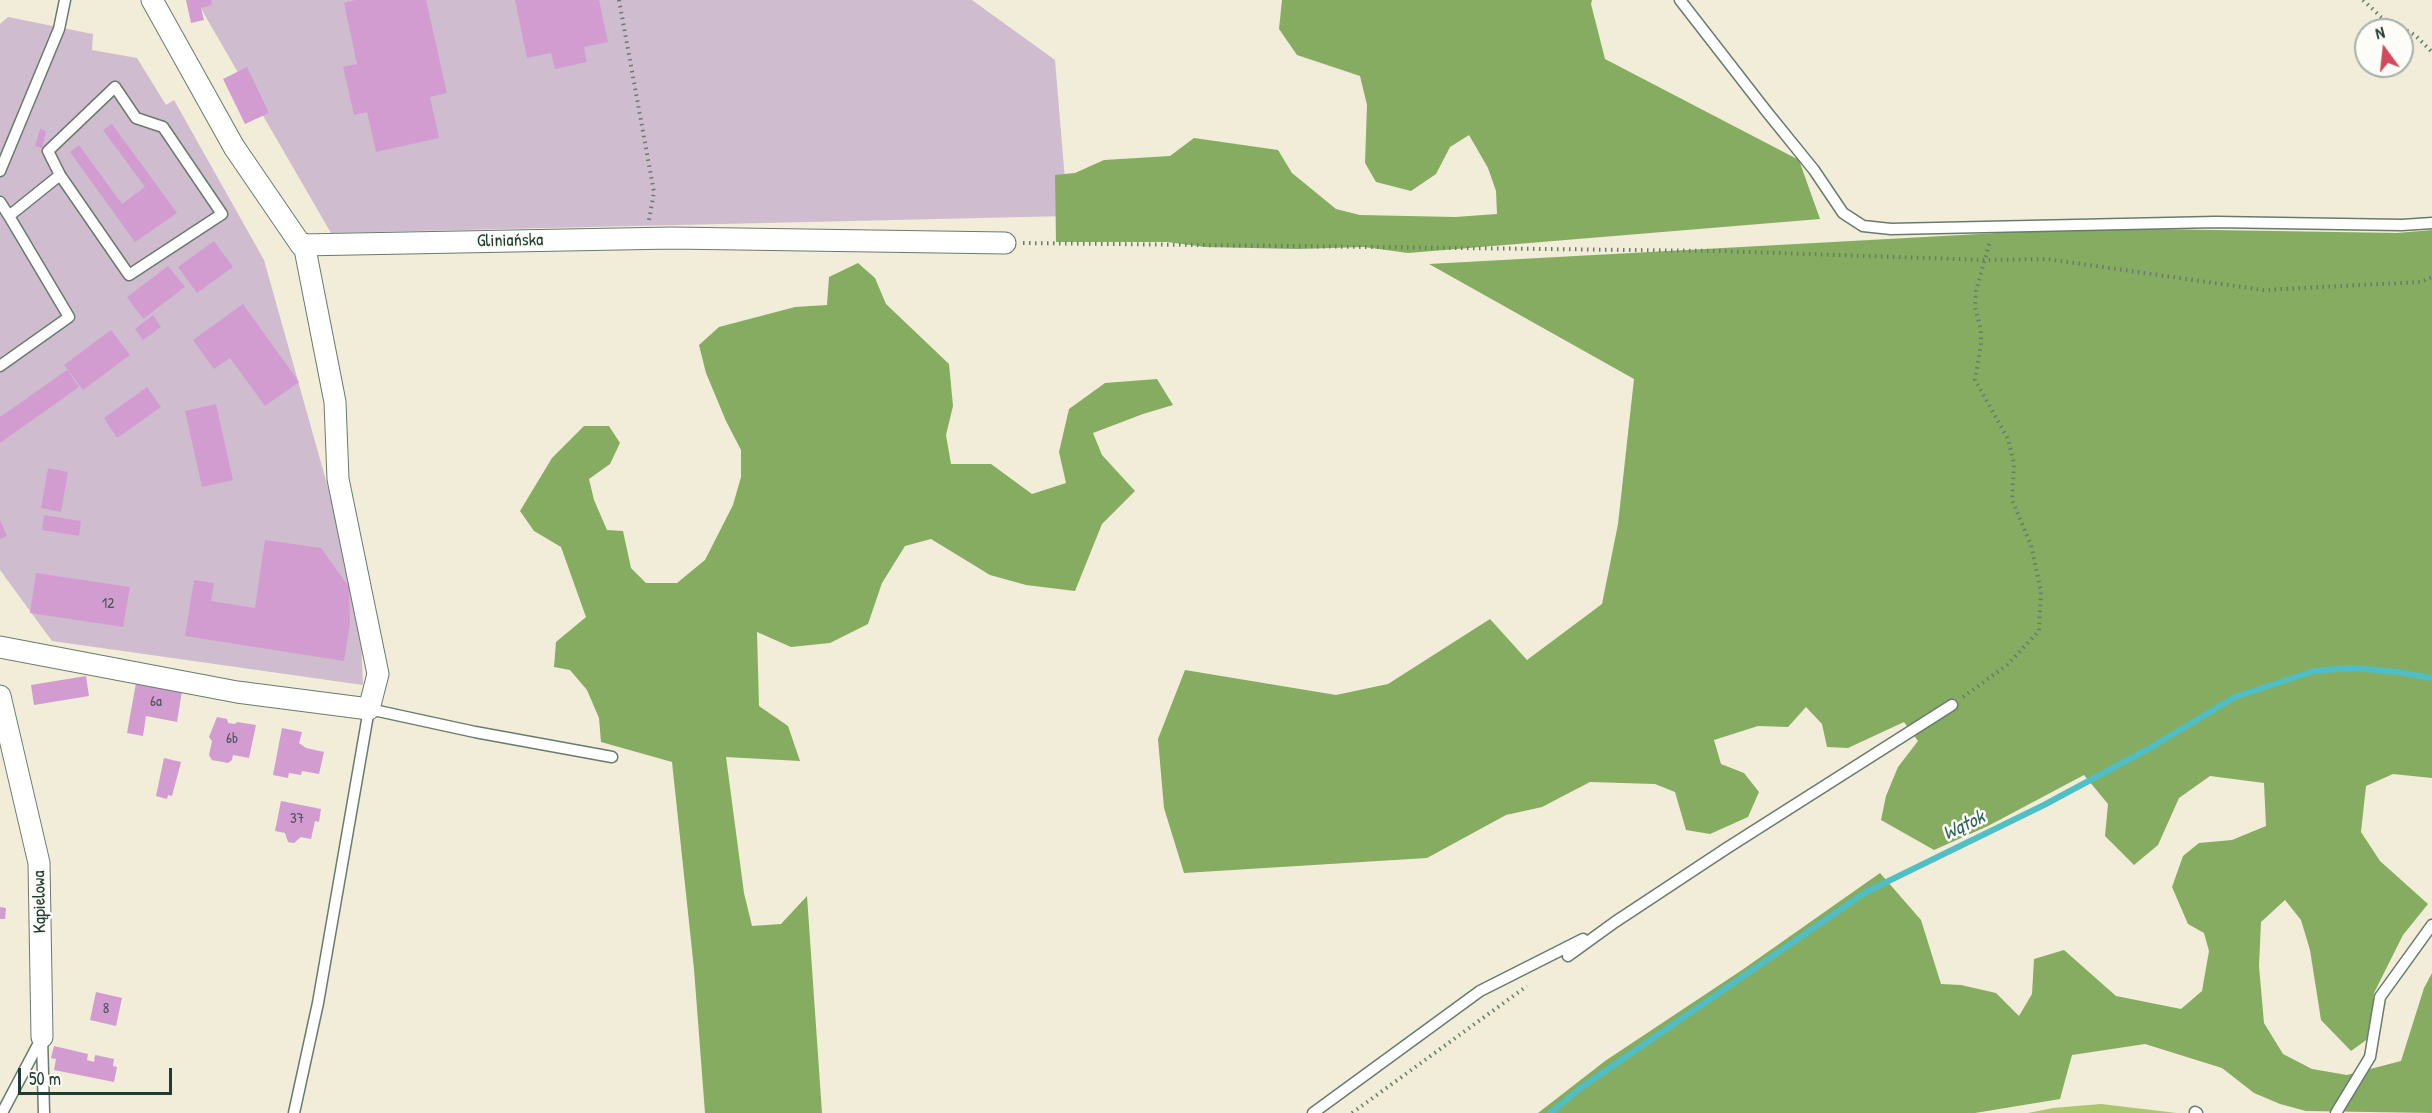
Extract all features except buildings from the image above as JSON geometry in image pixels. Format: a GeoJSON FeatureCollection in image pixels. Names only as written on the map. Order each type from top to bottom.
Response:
{"type":"FeatureCollection","features":[{"type":"Feature","properties":{"kind":"street"},"geometry":{"type":"LineString","coordinates":[[0,647],[237,692],[369,709],[378,674],[338,479],[335,402],[304,244],[301,245],[234,147],[152,0]]}},
{"type":"Feature","properties":{"kind":"street","name":"Gliniańska"},"geometry":{"type":"LineString","coordinates":[[304,244],[646,238],[1005,243]]}},
{"type":"Feature","properties":{"kind":"street","name":"Kąpielowa"},"geometry":{"type":"LineString","coordinates":[[0,696],[39,863],[42,1037]]}},
{"type":"Feature","properties":{"kind":"lane"},"geometry":{"type":"LineString","coordinates":[[0,171],[59,29],[65,0]]}},
{"type":"Feature","properties":{"kind":"lane"},"geometry":{"type":"LineString","coordinates":[[1680,0],[1814,170],[1843,213],[1863,226],[1892,229],[2216,222],[2402,225],[2432,223]]}},
{"type":"Feature","properties":{"kind":"lane"},"geometry":{"type":"LineString","coordinates":[[115,87],[136,118],[163,127],[222,214],[129,275],[60,175],[48,151],[115,87]]}},
{"type":"Feature","properties":{"kind":"lane"},"geometry":{"type":"LineString","coordinates":[[9,216],[60,175]]}},
{"type":"Feature","properties":{"kind":"lane"},"geometry":{"type":"LineString","coordinates":[[0,202],[69,316],[0,366]]}},
{"type":"Feature","properties":{"kind":"lane"},"geometry":{"type":"LineString","coordinates":[[1313,1113],[1480,991],[1571,951],[1952,705]]}},
{"type":"Feature","properties":{"kind":"lane"},"geometry":{"type":"LineString","coordinates":[[294,1113],[339,890],[369,709],[475,732],[612,757]]}},
{"type":"Feature","properties":{"kind":"lane"},"geometry":{"type":"LineString","coordinates":[[2336,1113],[2370,1056],[2380,997],[2432,925]]}},
{"type":"Feature","properties":{"kind":"lane"},"geometry":{"type":"LineString","coordinates":[[2,1113],[42,1037]]}},
{"type":"Feature","properties":{"kind":"lane","name":"Kąpielowa"},"geometry":{"type":"LineString","coordinates":[[42,1037],[44,1113]]}},
{"type":"Feature","properties":{"kind":"path"},"geometry":{"type":"LineString","coordinates":[[619,0],[654,192],[646,238]]}},
{"type":"Feature","properties":{"kind":"path"},"geometry":{"type":"LineString","coordinates":[[2363,0],[2381,17],[2415,35],[2432,52]]}},
{"type":"Feature","properties":{"kind":"path"},"geometry":{"type":"LineString","coordinates":[[1005,243],[1718,251],[2046,260],[2263,290],[2421,282],[2432,277]]}},
{"type":"Feature","properties":{"kind":"path"},"geometry":{"type":"LineString","coordinates":[[1952,705],[2007,665],[2039,631],[2041,592],[2031,545],[2012,500],[2014,464],[2008,439],[1975,380],[1981,344],[1981,330],[1975,308],[1976,291],[1985,260]]}},
{"type":"Feature","properties":{"kind":"path"},"geometry":{"type":"LineString","coordinates":[[1352,1113],[1531,983]]}},
{"type":"Feature","properties":{"kind":"shaded area"},"geometry":{"type":"Polygon","coordinates":[[[196,0],[972,0],[1055,60],[1068,216],[331,233],[196,0]]]}},
{"type":"Feature","properties":{"kind":"shaded area"},"geometry":{"type":"Polygon","coordinates":[[[8,17],[93,34],[92,50],[137,58],[166,105],[174,100],[264,260],[359,598],[363,685],[52,641],[0,570],[0,24],[8,17]]]}},
{"type":"Feature","properties":{"kind":"green space"},"geometry":{"type":"Polygon","coordinates":[[[1282,0],[1592,0],[1591,4],[1605,59],[1799,160],[1820,219],[1408,253],[1364,247],[1297,249],[1205,247],[1167,242],[1056,242],[1055,175],[1075,173],[1104,160],[1170,156],[1194,138],[1278,150],[1292,173],[1336,209],[1360,215],[1455,217],[1497,214],[1496,191],[1488,168],[1469,135],[1450,147],[1436,174],[1411,191],[1376,182],[1365,163],[1367,105],[1360,76],[1297,55],[1279,29],[1282,0]]]}},
{"type":"Feature","properties":{"kind":"green space"},"geometry":{"type":"Polygon","coordinates":[[[2090,228],[2397,233],[2432,230],[2432,778],[2393,774],[2366,786],[2361,832],[2380,861],[2428,904],[2403,935],[2374,993],[2369,1038],[2351,1051],[2321,1020],[2310,950],[2301,920],[2285,900],[2261,922],[2259,966],[2264,1023],[2283,1054],[2312,1069],[2347,1075],[2401,1061],[2424,988],[2432,973],[2432,1113],[2306,1111],[2280,1104],[2254,1093],[2222,1068],[2145,1044],[2072,1055],[2060,1099],[1975,1113],[1538,1113],[1605,1061],[1742,970],[1880,873],[1921,920],[1941,984],[1961,985],[1996,993],[2019,1016],[2032,994],[2034,959],[2064,950],[2116,996],[2181,1009],[2202,991],[2209,951],[2204,933],[2188,924],[2172,887],[2183,856],[2199,843],[2232,840],[2266,826],[2264,783],[2210,776],[2179,798],[2158,845],[2134,865],[2105,836],[2108,804],[2084,775],[1988,826],[1934,850],[1881,820],[1886,796],[1898,767],[1918,741],[1904,722],[1848,748],[1827,747],[1822,724],[1806,707],[1788,727],[1758,726],[1714,740],[1721,764],[1744,773],[1759,792],[1748,817],[1710,834],[1686,830],[1675,792],[1655,784],[1590,782],[1542,807],[1506,815],[1427,858],[1184,873],[1164,808],[1158,739],[1185,670],[1336,695],[1388,684],[1490,619],[1527,660],[1602,604],[1618,524],[1634,379],[1429,264],[2090,228]]]}},
{"type":"Feature","properties":{"kind":"green space"},"geometry":{"type":"Polygon","coordinates":[[[858,263],[875,278],[886,304],[949,364],[953,406],[946,435],[951,464],[991,464],[1032,494],[1066,483],[1059,452],[1069,409],[1105,383],[1157,379],[1173,405],[1093,433],[1102,455],[1135,491],[1102,524],[1075,591],[1026,585],[990,575],[931,539],[905,546],[882,583],[868,624],[830,643],[791,647],[757,632],[759,706],[788,726],[800,761],[726,757],[744,893],[752,926],[781,924],[807,896],[822,1113],[705,1113],[694,969],[672,762],[601,742],[599,718],[587,690],[570,670],[554,667],[556,642],[586,617],[561,547],[534,531],[520,511],[552,458],[584,426],[609,426],[620,443],[610,464],[589,479],[594,500],[607,530],[623,531],[631,568],[646,583],[677,583],[705,560],[733,505],[741,477],[741,450],[706,373],[699,345],[719,327],[795,307],[827,305],[829,277],[858,263]]]}},
{"type":"Feature","properties":{"kind":"green space"},"geometry":{"type":"Polygon","coordinates":[[[2101,1104],[2177,1113],[2028,1113],[2053,1108],[2101,1104]]]}},
{"type":"Feature","properties":{"kind":"waterway","name":"Wątok"},"geometry":{"type":"LineString","coordinates":[[1550,1113],[1582,1087],[1866,892],[2044,805],[2148,749],[2235,697],[2314,671],[2352,668],[2432,678]]}}]}
